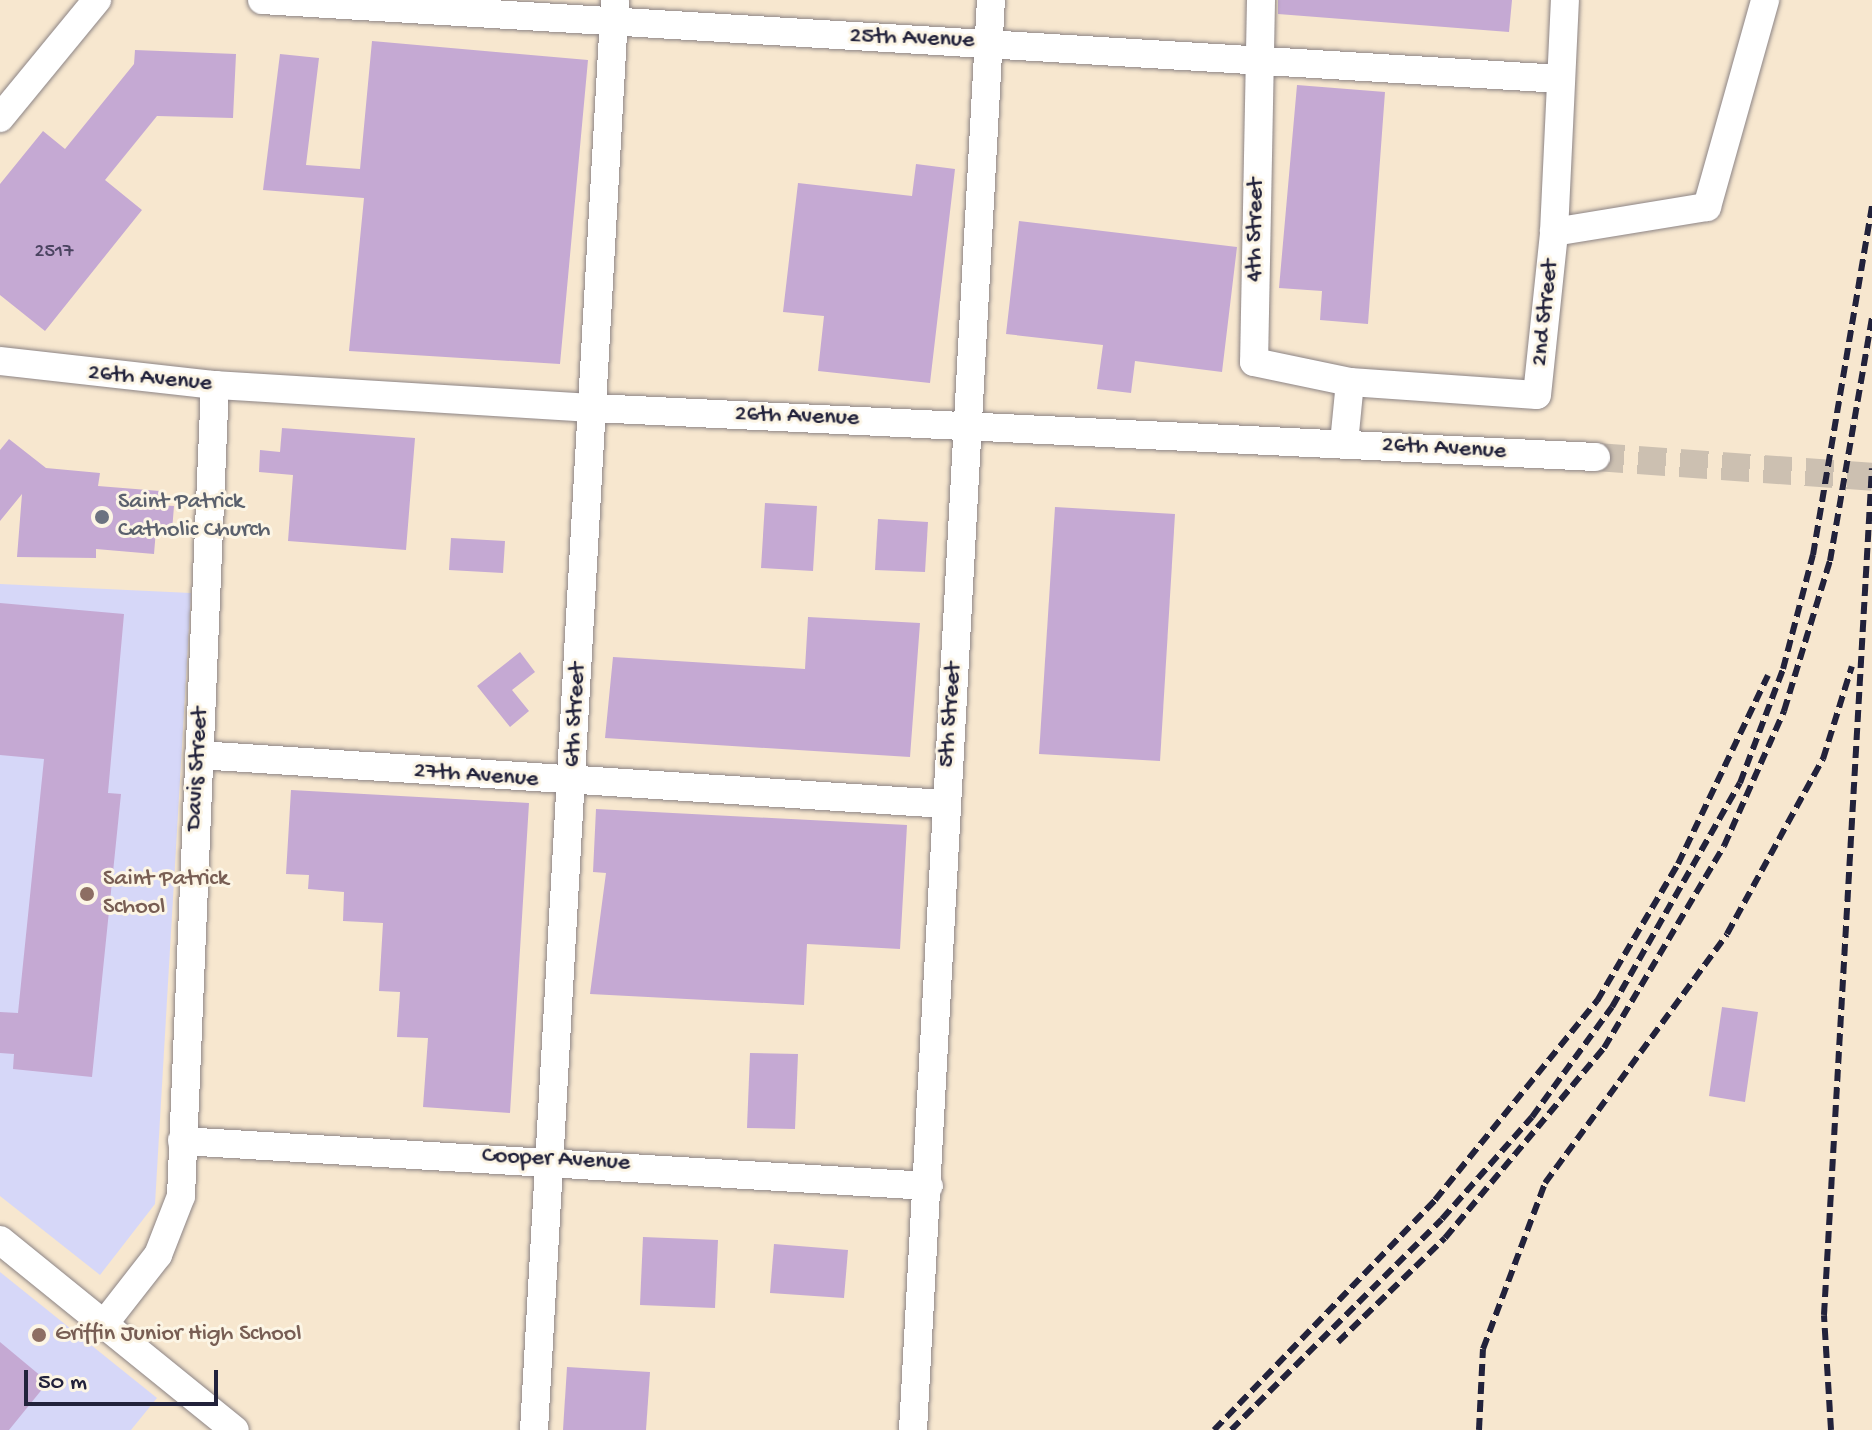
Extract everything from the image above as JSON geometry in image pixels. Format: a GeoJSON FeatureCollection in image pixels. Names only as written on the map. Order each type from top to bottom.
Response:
{"type":"FeatureCollection","features":[{"type":"Feature","properties":{"kind":"street"},"geometry":{"type":"LineString","coordinates":[[0,118],[97,0]]}},
{"type":"Feature","properties":{"kind":"street","name":"25th Avenue"},"geometry":{"type":"LineString","coordinates":[[262,0],[614,13],[989,42],[1561,79]]}},
{"type":"Feature","properties":{"kind":"street","name":"5th Street"},"geometry":{"type":"LineString","coordinates":[[913,1430],[929,1186],[944,804],[972,424],[991,0]]}},
{"type":"Feature","properties":{"kind":"street","name":"4th Street"},"geometry":{"type":"LineString","coordinates":[[1261,0],[1257,58],[1254,362],[1350,382]]}},
{"type":"Feature","properties":{"kind":"street","name":"2nd Street"},"geometry":{"type":"LineString","coordinates":[[1350,382],[1537,395],[1554,232],[1565,0]]}},
{"type":"Feature","properties":{"kind":"street"},"geometry":{"type":"LineString","coordinates":[[1554,232],[1707,207],[1765,0]]}},
{"type":"Feature","properties":{"kind":"street","name":"6th Street"},"geometry":{"type":"LineString","coordinates":[[534,1430],[554,1159],[614,13]]}},
{"type":"Feature","properties":{"kind":"street","name":"26th Avenue"},"geometry":{"type":"LineString","coordinates":[[0,361],[215,385],[594,408],[972,424],[1596,457]]}},
{"type":"Feature","properties":{"kind":"street"},"geometry":{"type":"LineString","coordinates":[[1344,443],[1350,382]]}},
{"type":"Feature","properties":{"kind":"street","name":"Davis Street"},"geometry":{"type":"LineString","coordinates":[[104,1324],[158,1255],[181,1196],[215,385]]}},
{"type":"Feature","properties":{"kind":"street","name":"27th Avenue"},"geometry":{"type":"LineString","coordinates":[[199,755],[572,783],[944,804]]}},
{"type":"Feature","properties":{"kind":"street","name":"Cooper Avenue"},"geometry":{"type":"LineString","coordinates":[[182,1141],[554,1159],[929,1186]]}},
{"type":"Feature","properties":{"kind":"street"},"geometry":{"type":"LineString","coordinates":[[0,1240],[235,1430]]}},
{"type":"Feature","properties":{"kind":"shaded area","name":"Saint Patrick School"},"geometry":{"type":"Polygon","coordinates":[[[0,584],[191,593],[155,1204],[100,1275],[0,1196],[0,584]]]}},
{"type":"Feature","properties":{"kind":"shaded area","name":"Griffin Junior High School"},"geometry":{"type":"Polygon","coordinates":[[[0,1272],[157,1398],[131,1430],[0,1430],[0,1272]]]}},
{"type":"Feature","properties":{"kind":"building"},"geometry":{"type":"Polygon","coordinates":[[[1278,0],[1512,0],[1509,32],[1278,14],[1278,0]]]}},
{"type":"Feature","properties":{"kind":"building"},"geometry":{"type":"Polygon","coordinates":[[[372,41],[588,60],[560,364],[349,351],[364,198],[263,190],[280,54],[319,58],[306,165],[360,169],[372,41]]]}},
{"type":"Feature","properties":{"kind":"building"},"geometry":{"type":"Polygon","coordinates":[[[135,50],[236,54],[233,118],[157,116],[105,180],[142,210],[45,331],[0,295],[0,184],[43,131],[65,149],[134,64],[135,50]]]}},
{"type":"Feature","properties":{"kind":"building"},"geometry":{"type":"Polygon","coordinates":[[[1297,85],[1385,92],[1368,324],[1320,320],[1322,291],[1279,288],[1297,85]]]}},
{"type":"Feature","properties":{"kind":"building"},"geometry":{"type":"Polygon","coordinates":[[[916,164],[955,169],[930,383],[818,371],[824,316],[783,312],[798,183],[912,196],[916,164]]]}},
{"type":"Feature","properties":{"kind":"building"},"geometry":{"type":"Polygon","coordinates":[[[1019,221],[1237,247],[1222,372],[1135,361],[1131,393],[1097,389],[1103,345],[1006,334],[1019,221]]]}},
{"type":"Feature","properties":{"kind":"building"},"geometry":{"type":"Polygon","coordinates":[[[282,428],[415,438],[406,550],[288,541],[293,475],[259,472],[260,450],[280,452],[282,428]]]}},
{"type":"Feature","properties":{"kind":"building","name":"Saint Patrick Catholic Church"},"geometry":{"type":"Polygon","coordinates":[[[9,439],[46,468],[100,473],[98,486],[160,491],[158,505],[174,506],[172,531],[156,530],[154,554],[96,549],[96,558],[17,557],[22,494],[0,521],[0,450],[9,439]]]}},
{"type":"Feature","properties":{"kind":"building"},"geometry":{"type":"Polygon","coordinates":[[[765,503],[817,506],[813,571],[761,568],[765,503]]]}},
{"type":"Feature","properties":{"kind":"building"},"geometry":{"type":"Polygon","coordinates":[[[1055,507],[1175,514],[1160,761],[1039,754],[1055,507]]]}},
{"type":"Feature","properties":{"kind":"building"},"geometry":{"type":"Polygon","coordinates":[[[878,519],[928,522],[925,572],[875,570],[878,519]]]}},
{"type":"Feature","properties":{"kind":"building"},"geometry":{"type":"Polygon","coordinates":[[[451,538],[505,541],[503,573],[449,570],[451,538]]]}},
{"type":"Feature","properties":{"kind":"building"},"geometry":{"type":"Polygon","coordinates":[[[0,603],[124,614],[108,793],[121,794],[92,1077],[13,1069],[14,1054],[0,1053],[0,1012],[18,1013],[44,759],[0,755],[0,603]]]}},
{"type":"Feature","properties":{"kind":"building"},"geometry":{"type":"Polygon","coordinates":[[[808,617],[920,623],[910,757],[605,738],[613,657],[805,669],[808,617]]]}},
{"type":"Feature","properties":{"kind":"building"},"geometry":{"type":"Polygon","coordinates":[[[520,652],[535,672],[512,690],[529,711],[510,727],[477,686],[520,652]]]}},
{"type":"Feature","properties":{"kind":"building"},"geometry":{"type":"Polygon","coordinates":[[[291,790],[529,803],[510,1113],[423,1107],[428,1038],[397,1037],[400,992],[379,991],[383,923],[343,921],[344,892],[308,889],[309,875],[286,874],[291,790]]]}},
{"type":"Feature","properties":{"kind":"building"},"geometry":{"type":"Polygon","coordinates":[[[596,809],[907,825],[900,949],[807,944],[804,1005],[590,994],[606,873],[593,872],[596,809]]]}},
{"type":"Feature","properties":{"kind":"building"},"geometry":{"type":"Polygon","coordinates":[[[1722,1007],[1758,1012],[1745,1102],[1709,1096],[1722,1007]]]}},
{"type":"Feature","properties":{"kind":"building"},"geometry":{"type":"Polygon","coordinates":[[[750,1053],[798,1054],[795,1129],[747,1128],[750,1053]]]}},
{"type":"Feature","properties":{"kind":"building"},"geometry":{"type":"Polygon","coordinates":[[[643,1237],[718,1240],[715,1308],[640,1305],[643,1237]]]}},
{"type":"Feature","properties":{"kind":"building"},"geometry":{"type":"Polygon","coordinates":[[[774,1244],[848,1250],[844,1298],[770,1293],[774,1244]]]}},
{"type":"Feature","properties":{"kind":"building"},"geometry":{"type":"Polygon","coordinates":[[[0,1342],[48,1382],[9,1430],[0,1430],[0,1342]]]}},
{"type":"Feature","properties":{"kind":"building"},"geometry":{"type":"Polygon","coordinates":[[[567,1367],[650,1372],[646,1430],[563,1430],[567,1367]]]}},
{"type":"Feature","properties":{"kind":"tunnel"},"geometry":{"type":"LineString","coordinates":[[1596,457],[1872,477]]}},
{"type":"Feature","properties":{"kind":"railway"},"geometry":{"type":"LineString","coordinates":[[1231,1430],[1442,1219],[1532,1117],[1612,1007],[1740,783],[1783,669],[1813,555],[1872,206]]}},
{"type":"Feature","properties":{"kind":"railway"},"geometry":{"type":"LineString","coordinates":[[1338,1342],[1445,1238],[1604,1048],[1724,846],[1784,711],[1830,561],[1872,318]]}},
{"type":"Feature","properties":{"kind":"railway"},"geometry":{"type":"LineString","coordinates":[[1831,1430],[1824,1315],[1872,468]]}},
{"type":"Feature","properties":{"kind":"railway"},"geometry":{"type":"LineString","coordinates":[[1479,1430],[1483,1349],[1545,1183],[1727,934],[1823,759],[1852,666]]}},
{"type":"Feature","properties":{"kind":"railway"},"geometry":{"type":"LineString","coordinates":[[1214,1430],[1435,1200],[1597,1001],[1678,864],[1768,675]]}},
{"type":"Feature","properties":{"kind":"place","name":"Saint Patrick Catholic Church"},"geometry":{"type":"Point","coordinates":[102,517]}},
{"type":"Feature","properties":{"kind":"place","name":"Saint Patrick School"},"geometry":{"type":"Point","coordinates":[87,894]}},
{"type":"Feature","properties":{"kind":"place","name":"Griffin Junior High School"},"geometry":{"type":"Point","coordinates":[39,1335]}}]}
